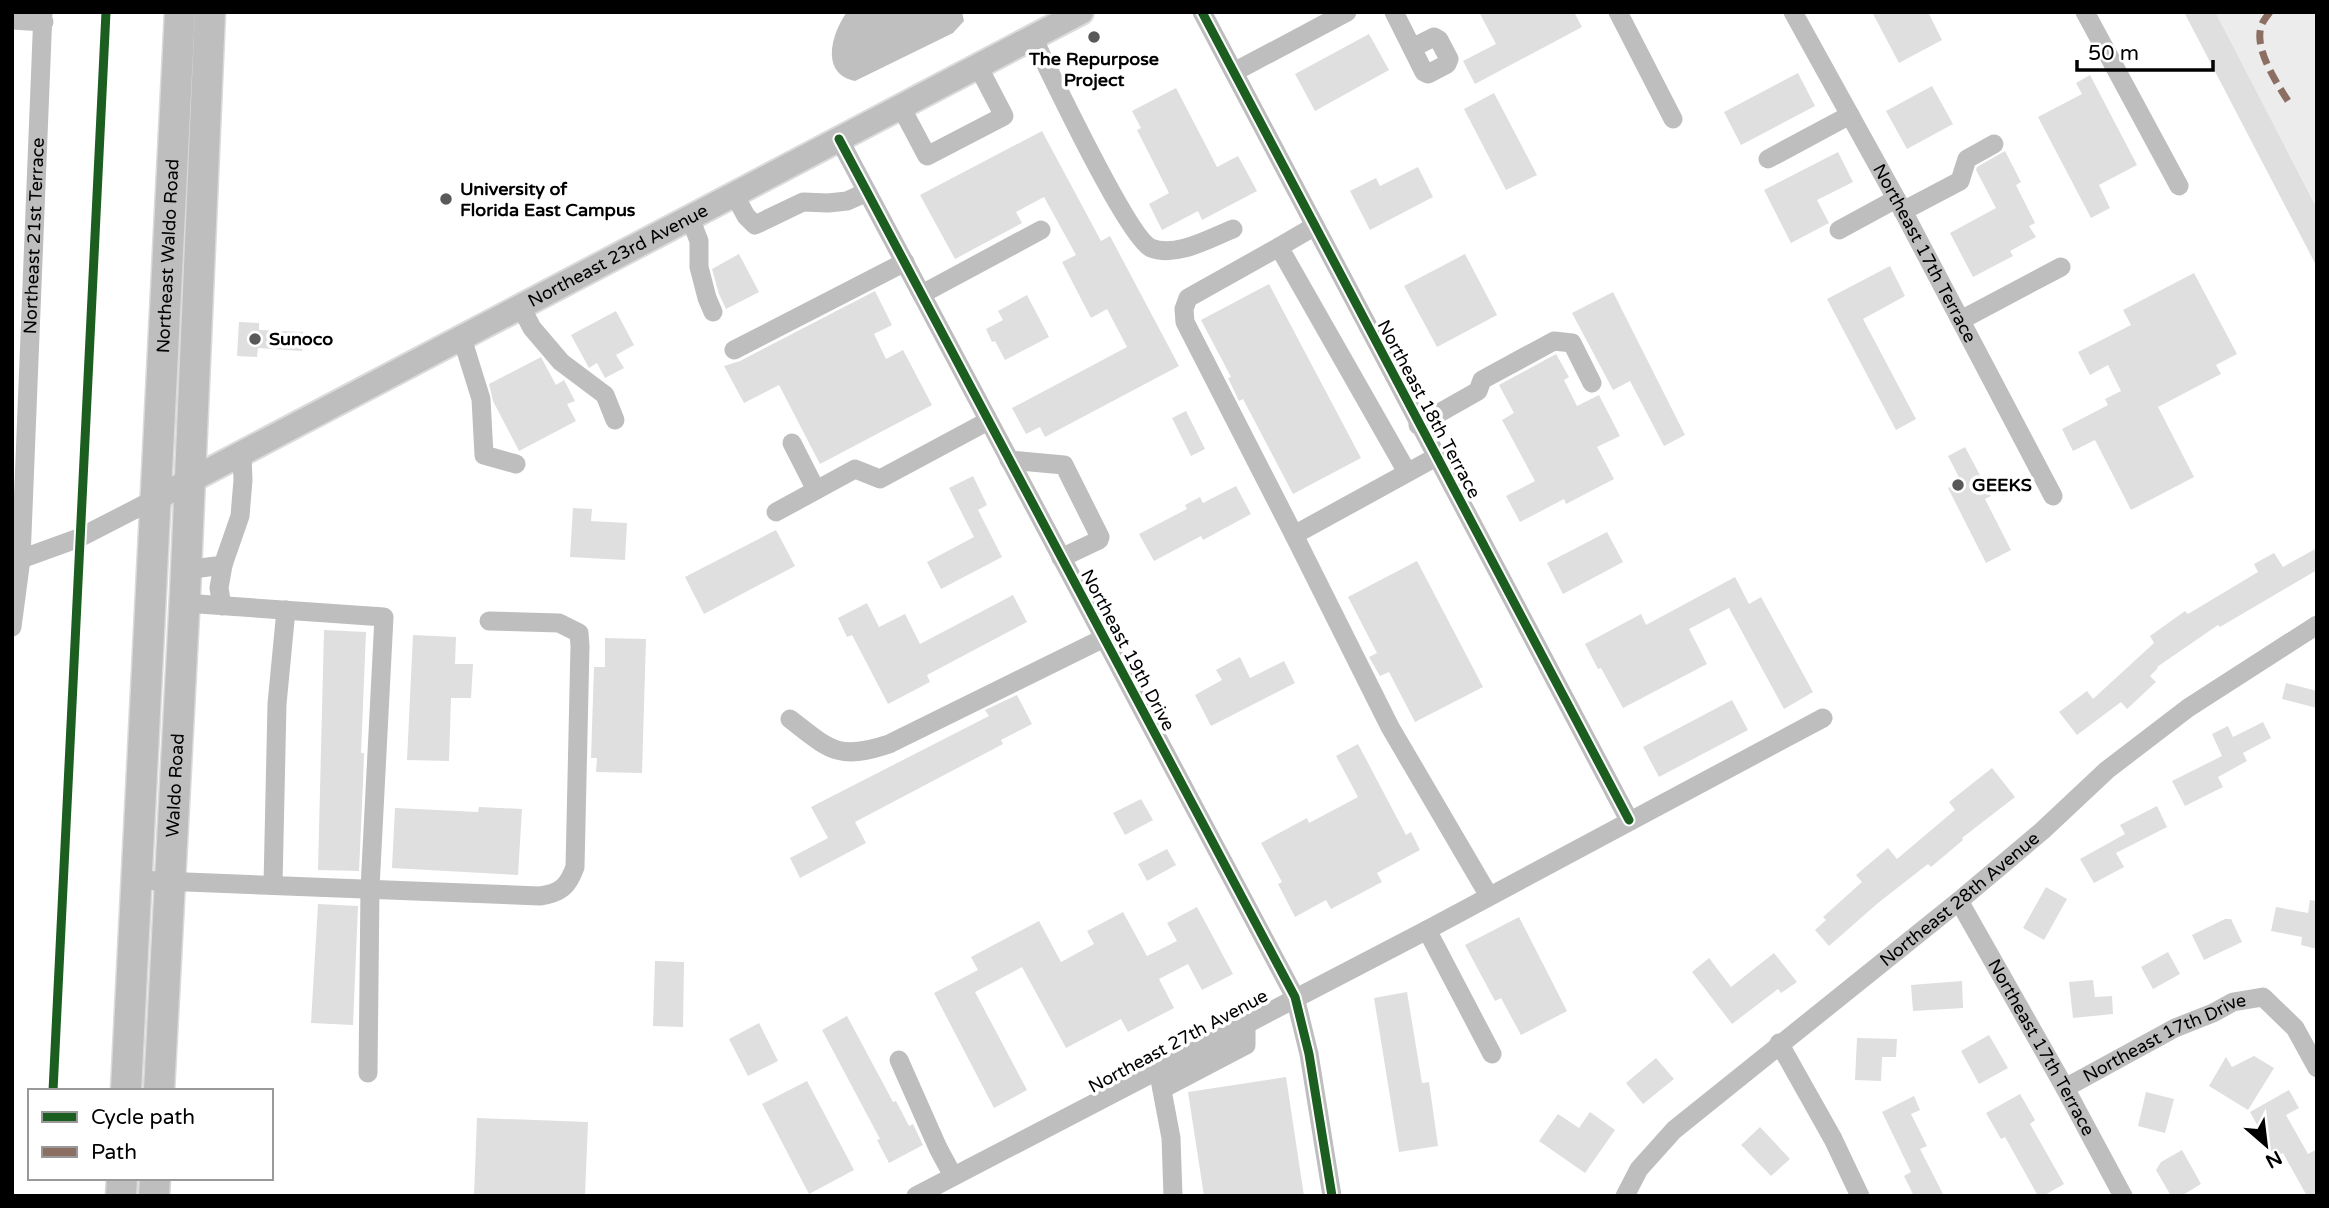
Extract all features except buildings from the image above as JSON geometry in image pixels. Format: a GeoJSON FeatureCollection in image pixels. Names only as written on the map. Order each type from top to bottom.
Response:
{"type":"FeatureCollection","features":[{"type":"Feature","properties":{"kind":"highway","name":"Northeast Waldo Road"},"geometry":{"type":"LineString","coordinates":[[155,499],[180,12]]}},
{"type":"Feature","properties":{"kind":"highway","name":"Northeast Waldo Road"},"geometry":{"type":"LineString","coordinates":[[189,481],[210,12]]}},
{"type":"Feature","properties":{"kind":"highway"},"geometry":{"type":"LineString","coordinates":[[172,147],[204,148]]}},
{"type":"Feature","properties":{"kind":"highway","name":"Waldo Road"},"geometry":{"type":"LineString","coordinates":[[159,1089],[189,481]]}},
{"type":"Feature","properties":{"kind":"highway","name":"Waldo Road"},"geometry":{"type":"LineString","coordinates":[[126,1089],[155,499]]}},
{"type":"Feature","properties":{"kind":"main road","name":"Northeast 23rd Avenue"},"geometry":{"type":"LineString","coordinates":[[155,499],[1081,12]]}},
{"type":"Feature","properties":{"kind":"street","name":"Northeast 18th Terrace"},"geometry":{"type":"LineString","coordinates":[[1202,12],[1629,820]]}},
{"type":"Feature","properties":{"kind":"street"},"geometry":{"type":"LineString","coordinates":[[1234,72],[1347,12]]}},
{"type":"Feature","properties":{"kind":"street"},"geometry":{"type":"LineString","coordinates":[[1394,12],[1412,48]]}},
{"type":"Feature","properties":{"kind":"street"},"geometry":{"type":"LineString","coordinates":[[1618,12],[1673,119]]}},
{"type":"Feature","properties":{"kind":"street","name":"Northeast 17th Terrace"},"geometry":{"type":"LineString","coordinates":[[1793,12],[1900,205],[2053,496]]}},
{"type":"Feature","properties":{"kind":"street"},"geometry":{"type":"LineString","coordinates":[[2085,12],[2179,186]]}},
{"type":"Feature","properties":{"kind":"street"},"geometry":{"type":"LineString","coordinates":[[12,20],[44,17]]}},
{"type":"Feature","properties":{"kind":"street","name":"Northeast 21st Terrace"},"geometry":{"type":"LineString","coordinates":[[12,627],[21,559],[44,17]]}},
{"type":"Feature","properties":{"kind":"street"},"geometry":{"type":"LineString","coordinates":[[1033,38],[1112,194],[1142,243],[1153,249],[1170,251],[1233,229]]}},
{"type":"Feature","properties":{"kind":"street"},"geometry":{"type":"LineString","coordinates":[[901,107],[927,156],[1004,116],[978,66]]}},
{"type":"Feature","properties":{"kind":"street"},"geometry":{"type":"LineString","coordinates":[[1769,159],[1850,115]]}},
{"type":"Feature","properties":{"kind":"street","name":"Northeast 19th Drive"},"geometry":{"type":"LineString","coordinates":[[839,139],[1295,997],[1308,1054],[1332,1196]]}},
{"type":"Feature","properties":{"kind":"street"},"geometry":{"type":"LineString","coordinates":[[1839,230],[1960,181],[1967,159],[1994,144]]}},
{"type":"Feature","properties":{"kind":"street"},"geometry":{"type":"LineString","coordinates":[[734,194],[746,216],[755,225],[803,202],[847,201],[867,192]]}},
{"type":"Feature","properties":{"kind":"street"},"geometry":{"type":"LineString","coordinates":[[690,218],[699,241],[699,267],[713,312]]}},
{"type":"Feature","properties":{"kind":"street"},"geometry":{"type":"LineString","coordinates":[[1315,226],[1188,298],[1184,309],[1185,322],[1390,727],[1489,896]]}},
{"type":"Feature","properties":{"kind":"street"},"geometry":{"type":"LineString","coordinates":[[922,294],[1041,230]]}},
{"type":"Feature","properties":{"kind":"street"},"geometry":{"type":"LineString","coordinates":[[1279,247],[1407,472]]}},
{"type":"Feature","properties":{"kind":"street"},"geometry":{"type":"LineString","coordinates":[[734,350],[905,262]]}},
{"type":"Feature","properties":{"kind":"street"},"geometry":{"type":"LineString","coordinates":[[1961,320],[2061,267]]}},
{"type":"Feature","properties":{"kind":"street"},"geometry":{"type":"LineString","coordinates":[[521,307],[532,328],[561,362],[606,395],[615,420]]}},
{"type":"Feature","properties":{"kind":"street"},"geometry":{"type":"LineString","coordinates":[[462,338],[481,399],[484,455],[516,464]]}},
{"type":"Feature","properties":{"kind":"street"},"geometry":{"type":"LineString","coordinates":[[1418,425],[1478,391],[1482,380],[1554,341],[1572,343],[1592,383]]}},
{"type":"Feature","properties":{"kind":"street"},"geometry":{"type":"LineString","coordinates":[[776,512],[855,469],[880,479],[988,421]]}},
{"type":"Feature","properties":{"kind":"street"},"geometry":{"type":"LineString","coordinates":[[792,443],[816,490]]}},
{"type":"Feature","properties":{"kind":"street"},"geometry":{"type":"LineString","coordinates":[[222,606],[219,588],[223,565],[240,516],[242,454]]}},
{"type":"Feature","properties":{"kind":"street"},"geometry":{"type":"LineString","coordinates":[[1294,535],[1436,457]]}},
{"type":"Feature","properties":{"kind":"street"},"geometry":{"type":"LineString","coordinates":[[1009,460],[1064,465],[1100,537],[1099,540],[1061,558]]}},
{"type":"Feature","properties":{"kind":"street"},"geometry":{"type":"LineString","coordinates":[[21,559],[79,538],[155,499]]}},
{"type":"Feature","properties":{"kind":"street"},"geometry":{"type":"LineString","coordinates":[[186,570],[223,565]]}},
{"type":"Feature","properties":{"kind":"street"},"geometry":{"type":"LineString","coordinates":[[184,603],[384,617],[370,888],[368,1073]]}},
{"type":"Feature","properties":{"kind":"street"},"geometry":{"type":"LineString","coordinates":[[273,885],[277,704],[286,610]]}},
{"type":"Feature","properties":{"kind":"street"},"geometry":{"type":"LineString","coordinates":[[136,880],[370,888],[386,891],[540,896],[555,894],[569,882],[575,867],[579,633],[559,623],[489,621]]}},
{"type":"Feature","properties":{"kind":"street","name":"Northeast 28th Avenue"},"geometry":{"type":"LineString","coordinates":[[1625,1196],[1639,1169],[1674,1130],[1959,901],[2042,831],[2117,762],[2188,708],[2317,625]]}},
{"type":"Feature","properties":{"kind":"street"},"geometry":{"type":"LineString","coordinates":[[790,719],[826,747],[849,753],[868,751],[889,744],[1104,638]]}},
{"type":"Feature","properties":{"kind":"street","name":"Northeast 27th Avenue"},"geometry":{"type":"LineString","coordinates":[[919,1195],[1246,1022],[1427,930],[1823,718]]}},
{"type":"Feature","properties":{"kind":"street","name":"Northeast 17th Terrace"},"geometry":{"type":"LineString","coordinates":[[1959,901],[2123,1196]]}},
{"type":"Feature","properties":{"kind":"street"},"geometry":{"type":"LineString","coordinates":[[1427,930],[1492,1054]]}},
{"type":"Feature","properties":{"kind":"street","name":"Northeast 17th Drive"},"geometry":{"type":"LineString","coordinates":[[2065,1088],[2175,1028],[2233,1002],[2263,997],[2295,1028],[2317,1068]]}},
{"type":"Feature","properties":{"kind":"street"},"geometry":{"type":"LineString","coordinates":[[1162,1089],[1246,1045],[1246,1022]]}},
{"type":"Feature","properties":{"kind":"street"},"geometry":{"type":"LineString","coordinates":[[1779,1043],[1833,1139],[1860,1196]]}},
{"type":"Feature","properties":{"kind":"street"},"geometry":{"type":"LineString","coordinates":[[899,1060],[953,1177]]}},
{"type":"Feature","properties":{"kind":"street"},"geometry":{"type":"LineString","coordinates":[[1158,1069],[1171,1138],[1174,1196]]}},
{"type":"Feature","properties":{"kind":"shaded area"},"geometry":{"type":"Polygon","coordinates":[[[847,12],[962,12],[964,21],[953,33],[855,81],[844,77],[833,62],[833,42],[847,12]]]}},
{"type":"Feature","properties":{"kind":"shaded area"},"geometry":{"type":"Polygon","coordinates":[[[2214,12],[2317,12],[2317,207],[2214,12]]]}},
{"type":"Feature","properties":{"kind":"marked path"},"geometry":{"type":"LineString","coordinates":[[2270,12],[2261,27],[2261,47],[2274,79],[2291,106]]}},
{"type":"Feature","properties":{"kind":"cycle path"},"geometry":{"type":"LineString","coordinates":[[53,1089],[106,12]]}},
{"type":"Feature","properties":{"kind":"cycle path"},"geometry":{"type":"LineString","coordinates":[[1202,12],[1629,820]]}},
{"type":"Feature","properties":{"kind":"cycle path"},"geometry":{"type":"LineString","coordinates":[[839,139],[1295,997],[1309,1054],[1332,1196]]}},
{"type":"Feature","properties":{"kind":"place","name":"The Repurpose Project"},"geometry":{"type":"Point","coordinates":[1094,37]}},
{"type":"Feature","properties":{"kind":"place","name":"University of Florida East Campus"},"geometry":{"type":"Point","coordinates":[446,199]}},
{"type":"Feature","properties":{"kind":"place","name":"Sunoco"},"geometry":{"type":"Point","coordinates":[255,339]}},
{"type":"Feature","properties":{"kind":"place","name":"GEEKS"},"geometry":{"type":"Point","coordinates":[1958,485]}}]}
